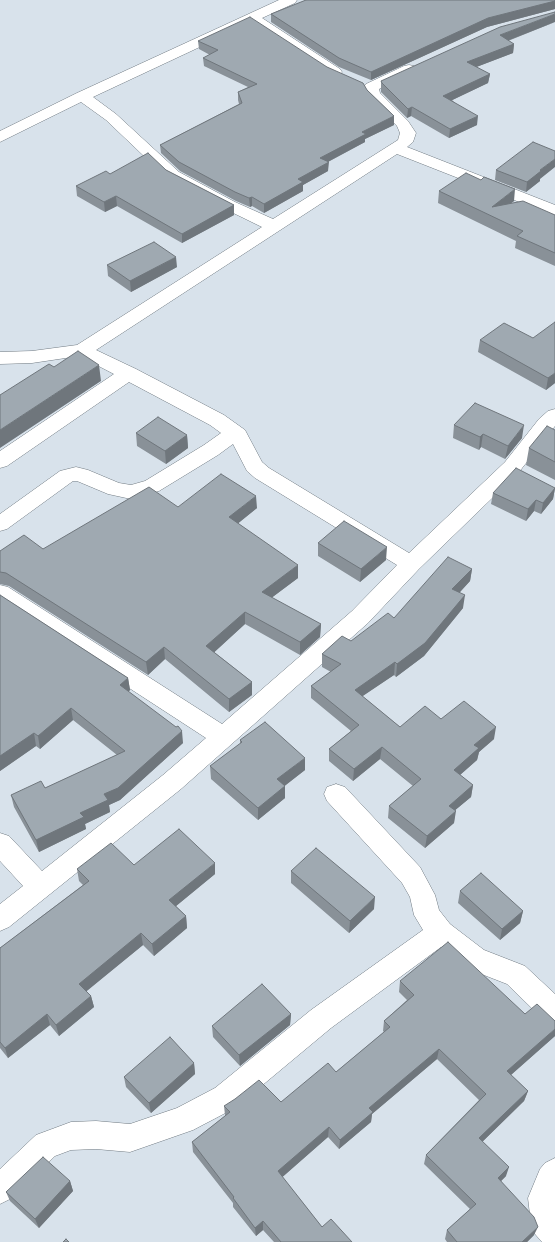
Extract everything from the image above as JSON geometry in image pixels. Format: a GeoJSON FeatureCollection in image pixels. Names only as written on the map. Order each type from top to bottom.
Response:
{"type":"FeatureCollection","features":[{"type":"Feature","properties":{"kind":"street"},"geometry":{"type":"LineString","coordinates":[[0,137],[82,96],[290,0]]}},
{"type":"Feature","properties":{"kind":"street"},"geometry":{"type":"LineString","coordinates":[[0,358],[32,357],[82,350],[274,226],[397,149],[405,142],[408,133],[403,124],[360,82],[333,71],[251,18]]}},
{"type":"Feature","properties":{"kind":"street"},"geometry":{"type":"LineString","coordinates":[[360,82],[425,62]]}},
{"type":"Feature","properties":{"kind":"street"},"geometry":{"type":"LineString","coordinates":[[82,96],[111,117],[173,175],[229,205],[274,226]]}},
{"type":"Feature","properties":{"kind":"street"},"geometry":{"type":"LineString","coordinates":[[397,149],[555,211]]}},
{"type":"Feature","properties":{"kind":"street"},"geometry":{"type":"LineString","coordinates":[[82,350],[217,420],[235,432],[242,442],[254,466],[262,473],[411,564]]}},
{"type":"Feature","properties":{"kind":"street"},"geometry":{"type":"LineString","coordinates":[[0,461],[128,373]]}},
{"type":"Feature","properties":{"kind":"street"},"geometry":{"type":"LineString","coordinates":[[0,919],[98,844],[286,684],[360,617],[411,564],[521,472],[552,422]]}},
{"type":"Feature","properties":{"kind":"street"},"geometry":{"type":"LineString","coordinates":[[0,524],[67,476],[76,474],[115,489],[131,492],[152,486],[211,450],[235,432]]}},
{"type":"Feature","properties":{"kind":"street"},"geometry":{"type":"LineString","coordinates":[[0,593],[223,737]]}},
{"type":"Feature","properties":{"kind":"street"},"geometry":{"type":"LineString","coordinates":[[336,794],[411,875],[422,895],[427,915],[441,932],[475,959],[516,975],[555,1012]]}},
{"type":"Feature","properties":{"kind":"street"},"geometry":{"type":"LineString","coordinates":[[0,844],[41,887]]}},
{"type":"Feature","properties":{"kind":"street"},"geometry":{"type":"LineString","coordinates":[[0,1189],[46,1145],[71,1136],[96,1135],[130,1138],[182,1120],[225,1098],[321,1019],[441,932]]}},
{"type":"Feature","properties":{"kind":"street"},"geometry":{"type":"LineString","coordinates":[[555,1173],[550,1179],[543,1198],[546,1223],[555,1235]]}},
{"type":"Feature","properties":{"kind":"building"},"geometry":{"type":"Polygon","coordinates":[[[306,0],[555,1],[488,18],[371,72],[339,58],[271,14],[306,0]]]}},
{"type":"Feature","properties":{"kind":"building"},"geometry":{"type":"Polygon","coordinates":[[[555,12],[555,14],[500,35],[514,44],[467,62],[490,74],[443,96],[478,116],[450,129],[412,107],[408,109],[381,81],[500,27],[555,12]]]}},
{"type":"Feature","properties":{"kind":"building"},"geometry":{"type":"Polygon","coordinates":[[[250,17],[327,67],[363,83],[367,90],[394,116],[362,132],[366,134],[320,158],[329,162],[298,179],[303,182],[264,204],[252,197],[249,198],[235,192],[179,162],[160,145],[242,103],[238,92],[257,84],[203,58],[218,50],[198,41],[250,17]]]}},
{"type":"Feature","properties":{"kind":"building"},"geometry":{"type":"Polygon","coordinates":[[[533,142],[555,151],[555,159],[527,182],[496,170],[533,142]]]}},
{"type":"Feature","properties":{"kind":"building"},"geometry":{"type":"Polygon","coordinates":[[[148,153],[166,170],[234,205],[182,234],[116,196],[104,202],[76,186],[106,171],[110,174],[148,153]]]}},
{"type":"Feature","properties":{"kind":"building"},"geometry":{"type":"Polygon","coordinates":[[[466,173],[481,180],[484,177],[515,189],[492,207],[523,201],[555,215],[555,253],[517,236],[523,231],[439,191],[466,173]]]}},
{"type":"Feature","properties":{"kind":"building"},"geometry":{"type":"Polygon","coordinates":[[[154,242],[176,257],[130,281],[107,265],[154,242]]]}},
{"type":"Feature","properties":{"kind":"building"},"geometry":{"type":"Polygon","coordinates":[[[555,322],[555,373],[548,378],[480,340],[504,323],[533,338],[555,322]]]}},
{"type":"Feature","properties":{"kind":"building"},"geometry":{"type":"Polygon","coordinates":[[[78,351],[99,365],[0,430],[0,395],[49,364],[54,367],[78,351]]]}},
{"type":"Feature","properties":{"kind":"building"},"geometry":{"type":"Polygon","coordinates":[[[475,403],[524,425],[508,446],[483,434],[480,437],[454,425],[475,403]]]}},
{"type":"Feature","properties":{"kind":"building"},"geometry":{"type":"Polygon","coordinates":[[[158,417],[187,435],[165,451],[136,433],[158,417]]]}},
{"type":"Feature","properties":{"kind":"building"},"geometry":{"type":"Polygon","coordinates":[[[547,426],[555,430],[555,462],[529,448],[547,426]]]}},
{"type":"Feature","properties":{"kind":"building"},"geometry":{"type":"Polygon","coordinates":[[[516,468],[555,488],[543,503],[536,500],[528,509],[493,493],[516,468]]]}},
{"type":"Feature","properties":{"kind":"building"},"geometry":{"type":"Polygon","coordinates":[[[221,474],[256,496],[229,517],[298,565],[262,592],[321,624],[300,642],[245,612],[206,646],[252,682],[229,699],[164,647],[146,662],[6,573],[0,572],[0,551],[24,535],[43,549],[149,487],[178,507],[221,474]]]}},
{"type":"Feature","properties":{"kind":"building"},"geometry":{"type":"Polygon","coordinates":[[[344,521],[387,547],[361,569],[318,543],[344,521]]]}},
{"type":"Feature","properties":{"kind":"building"},"geometry":{"type":"Polygon","coordinates":[[[448,557],[472,569],[452,589],[465,595],[425,643],[397,664],[395,662],[355,690],[400,727],[425,706],[441,719],[464,701],[496,727],[474,745],[479,748],[454,770],[473,785],[449,806],[456,811],[427,836],[389,806],[421,779],[382,747],[354,769],[329,749],[359,725],[311,686],[341,664],[322,654],[342,636],[351,641],[388,613],[394,618],[448,557]]]}},
{"type":"Feature","properties":{"kind":"building"},"geometry":{"type":"Polygon","coordinates":[[[0,595],[128,678],[120,685],[176,727],[178,726],[182,731],[118,788],[104,794],[108,800],[80,813],[84,817],[36,840],[11,795],[41,781],[45,788],[125,751],[71,708],[38,736],[34,733],[0,756],[0,595]]]}},
{"type":"Feature","properties":{"kind":"building"},"geometry":{"type":"Polygon","coordinates":[[[265,722],[305,758],[277,779],[285,786],[258,808],[210,766],[242,742],[240,740],[265,722]]]}},
{"type":"Feature","properties":{"kind":"building"},"geometry":{"type":"Polygon","coordinates":[[[179,829],[215,863],[169,900],[186,916],[152,944],[141,933],[79,984],[91,996],[56,1025],[47,1014],[5,1048],[0,1042],[0,948],[89,881],[77,869],[111,843],[134,865],[179,829]]]}},
{"type":"Feature","properties":{"kind":"building"},"geometry":{"type":"Polygon","coordinates":[[[316,848],[375,897],[350,921],[291,871],[316,848]]]}},
{"type":"Feature","properties":{"kind":"building"},"geometry":{"type":"Polygon","coordinates":[[[481,873],[523,911],[502,929],[460,891],[481,873]]]}},
{"type":"Feature","properties":{"kind":"building"},"geometry":{"type":"Polygon","coordinates":[[[448,942],[525,1014],[537,1004],[555,1021],[555,1029],[507,1071],[528,1091],[479,1138],[509,1167],[498,1178],[534,1217],[538,1227],[522,1242],[457,1242],[447,1230],[476,1204],[426,1155],[486,1094],[439,1049],[369,1108],[373,1112],[340,1140],[329,1127],[278,1171],[322,1227],[331,1219],[352,1242],[281,1242],[263,1221],[255,1228],[233,1198],[234,1197],[192,1142],[230,1112],[224,1106],[259,1080],[281,1102],[328,1063],[336,1072],[390,1027],[384,1021],[414,995],[400,981],[448,942]]]}},
{"type":"Feature","properties":{"kind":"building"},"geometry":{"type":"Polygon","coordinates":[[[262,984],[291,1014],[239,1055],[212,1026],[262,984]]]}},
{"type":"Feature","properties":{"kind":"building"},"geometry":{"type":"Polygon","coordinates":[[[170,1037],[194,1063],[149,1103],[124,1077],[170,1037]]]}},
{"type":"Feature","properties":{"kind":"building"},"geometry":{"type":"Polygon","coordinates":[[[43,1157],[70,1181],[35,1219],[6,1192],[43,1157]]]}}]}
